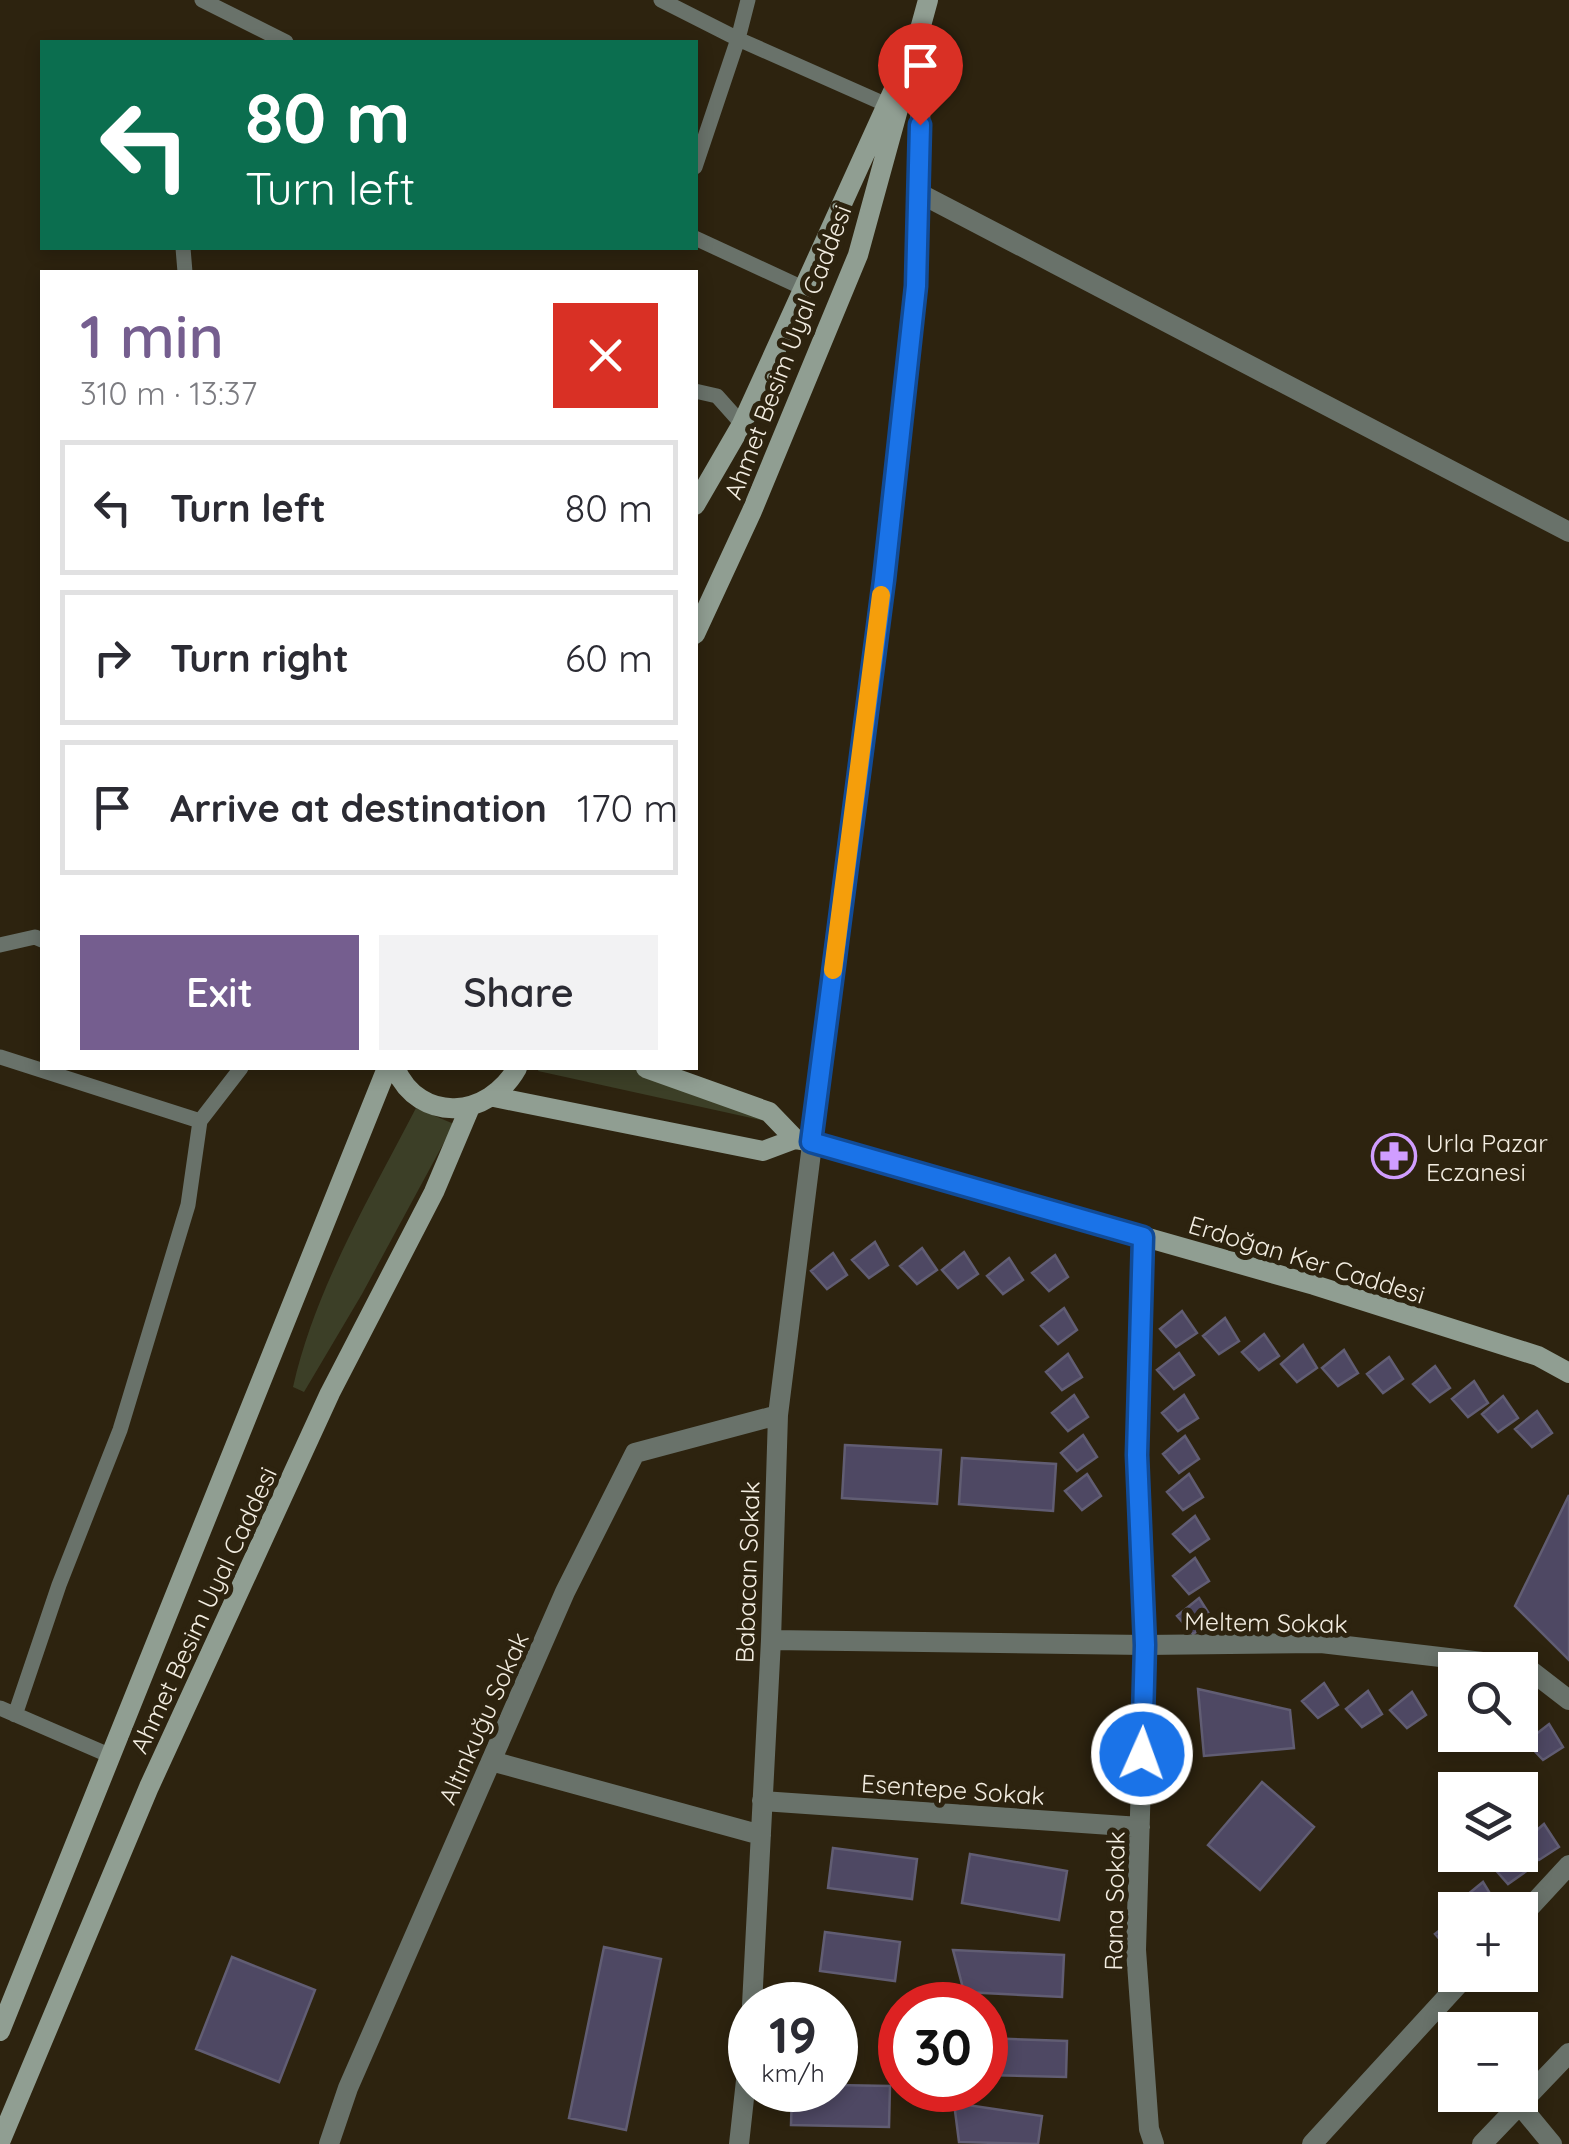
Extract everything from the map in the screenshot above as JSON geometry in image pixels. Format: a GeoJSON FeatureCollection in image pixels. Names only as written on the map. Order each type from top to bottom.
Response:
{"type":"FeatureCollection","features":[{"type":"Feature","properties":{"kind":"main road","name":"Ahmet Besim Uyal Caddesi"},"geometry":{"type":"LineString","coordinates":[[698,627],[752,510],[858,255],[928,0]]}},
{"type":"Feature","properties":{"kind":"main road","name":"Ahmet Besim Uyal Caddesi"},"geometry":{"type":"LineString","coordinates":[[698,499],[742,424],[924,24]]}},
{"type":"Feature","properties":{"kind":"main road","name":"Ahmet Besim Uyal Caddesi"},"geometry":{"type":"LineString","coordinates":[[0,2031],[386,1070]]}},
{"type":"Feature","properties":{"kind":"main road"},"geometry":{"type":"LineString","coordinates":[[396,1070],[413,1092],[430,1104],[450,1108],[470,1107],[494,1097],[516,1070]]}},
{"type":"Feature","properties":{"kind":"main road","name":"Erdoğan Ker Caddesi"},"geometry":{"type":"LineString","coordinates":[[652,1070],[770,1112],[803,1141],[1314,1285],[1520,1350],[1569,1373]]}},
{"type":"Feature","properties":{"kind":"main road","name":"Erdoğan Ker Caddesi"},"geometry":{"type":"LineString","coordinates":[[494,1097],[763,1151],[803,1141]]}},
{"type":"Feature","properties":{"kind":"main road","name":"Ahmet Besim Uyal Caddesi"},"geometry":{"type":"LineString","coordinates":[[0,2142],[149,1787],[330,1394],[434,1192],[470,1107]]}},
{"type":"Feature","properties":{"kind":"street","name":"Babacan Sokak"},"geometry":{"type":"LineString","coordinates":[[753,1982],[778,1414],[803,1141],[884,580],[916,286],[924,24]]}},
{"type":"Feature","properties":{"kind":"street"},"geometry":{"type":"LineString","coordinates":[[919,192],[1569,532]]}},
{"type":"Feature","properties":{"kind":"street","name":"Rana Sokak"},"geometry":{"type":"LineString","coordinates":[[1143,1237],[1137,1455],[1145,1645],[1136,1950],[1154,2144]]}},
{"type":"Feature","properties":{"kind":"street","name":"Altınkuğu Sokak"},"geometry":{"type":"LineString","coordinates":[[328,2144],[348,2088],[565,1592],[635,1453],[778,1414]]}},
{"type":"Feature","properties":{"kind":"street","name":"Meltem Sokak"},"geometry":{"type":"LineString","coordinates":[[770,1640],[1321,1643],[1526,1667],[1569,1700]]}},
{"type":"Feature","properties":{"kind":"street"},"geometry":{"type":"LineString","coordinates":[[491,1762],[760,1835]]}},
{"type":"Feature","properties":{"kind":"street","name":"Esentepe Sokak"},"geometry":{"type":"LineString","coordinates":[[762,1801],[1140,1827]]}},
{"type":"Feature","properties":{"kind":"street"},"geometry":{"type":"LineString","coordinates":[[1538,1899],[1569,1865]]}},
{"type":"Feature","properties":{"kind":"street"},"geometry":{"type":"LineString","coordinates":[[1312,2144],[1452,1992]]}},
{"type":"Feature","properties":{"kind":"street"},"geometry":{"type":"LineString","coordinates":[[1538,2085],[1569,2053]]}},
{"type":"Feature","properties":{"kind":"street"},"geometry":{"type":"LineString","coordinates":[[739,2144],[743,2112]]}},
{"type":"Feature","properties":{"kind":"street"},"geometry":{"type":"LineString","coordinates":[[1482,2144],[1512,2112]]}},
{"type":"Feature","properties":{"kind":"street"},"geometry":{"type":"LineString","coordinates":[[1526,2112],[1552,2144]]}},
{"type":"Feature","properties":{"kind":"lane"},"geometry":{"type":"LineString","coordinates":[[202,0],[282,40]]}},
{"type":"Feature","properties":{"kind":"lane"},"geometry":{"type":"LineString","coordinates":[[661,0],[887,105]]}},
{"type":"Feature","properties":{"kind":"lane"},"geometry":{"type":"LineString","coordinates":[[698,157],[748,0]]}},
{"type":"Feature","properties":{"kind":"lane"},"geometry":{"type":"LineString","coordinates":[[698,239],[803,288]]}},
{"type":"Feature","properties":{"kind":"lane"},"geometry":{"type":"LineString","coordinates":[[698,392],[717,396],[742,424]]}},
{"type":"Feature","properties":{"kind":"lane"},"geometry":{"type":"LineString","coordinates":[[0,945],[40,939]]}},
{"type":"Feature","properties":{"kind":"lane"},"geometry":{"type":"LineString","coordinates":[[0,1056],[40,1069]]}},
{"type":"Feature","properties":{"kind":"lane"},"geometry":{"type":"LineString","coordinates":[[42,1070],[200,1122]]}},
{"type":"Feature","properties":{"kind":"lane"},"geometry":{"type":"LineString","coordinates":[[111,1756],[8,1711],[120,1430],[188,1206],[200,1122],[239,1070]]}},
{"type":"Feature","properties":{"kind":"green space"},"geometry":{"type":"Polygon","coordinates":[[[657,1070],[774,1123],[538,1071],[657,1070]]]}},
{"type":"Feature","properties":{"kind":"green space"},"geometry":{"type":"Polygon","coordinates":[[[416,1108],[454,1124],[304,1392],[293,1387],[329,1279],[416,1108]]]}},
{"type":"Feature","properties":{"kind":"building"},"geometry":{"type":"Polygon","coordinates":[[[875,1242],[888,1265],[869,1278],[852,1260],[875,1242]]]}},
{"type":"Feature","properties":{"kind":"building"},"geometry":{"type":"Polygon","coordinates":[[[922,1248],[937,1270],[917,1284],[900,1266],[922,1248]]]}},
{"type":"Feature","properties":{"kind":"building"},"geometry":{"type":"Polygon","coordinates":[[[964,1252],[978,1274],[958,1288],[942,1270],[964,1252]]]}},
{"type":"Feature","properties":{"kind":"building"},"geometry":{"type":"Polygon","coordinates":[[[833,1253],[847,1275],[827,1289],[811,1271],[833,1253]]]}},
{"type":"Feature","properties":{"kind":"building"},"geometry":{"type":"Polygon","coordinates":[[[1055,1255],[1068,1277],[1049,1291],[1032,1273],[1055,1255]]]}},
{"type":"Feature","properties":{"kind":"building"},"geometry":{"type":"Polygon","coordinates":[[[1009,1258],[1023,1280],[1003,1294],[987,1276],[1009,1258]]]}},
{"type":"Feature","properties":{"kind":"building"},"geometry":{"type":"Polygon","coordinates":[[[1064,1308],[1077,1330],[1058,1344],[1041,1326],[1064,1308]]]}},
{"type":"Feature","properties":{"kind":"building"},"geometry":{"type":"Polygon","coordinates":[[[1182,1311],[1197,1333],[1176,1347],[1160,1329],[1182,1311]]]}},
{"type":"Feature","properties":{"kind":"building"},"geometry":{"type":"Polygon","coordinates":[[[1225,1318],[1239,1341],[1219,1354],[1203,1336],[1225,1318]]]}},
{"type":"Feature","properties":{"kind":"building"},"geometry":{"type":"Polygon","coordinates":[[[1264,1334],[1279,1356],[1259,1370],[1242,1352],[1264,1334]]]}},
{"type":"Feature","properties":{"kind":"building"},"geometry":{"type":"Polygon","coordinates":[[[1303,1345],[1317,1368],[1297,1382],[1281,1364],[1303,1345]]]}},
{"type":"Feature","properties":{"kind":"building"},"geometry":{"type":"Polygon","coordinates":[[[1344,1350],[1358,1373],[1338,1386],[1322,1368],[1344,1350]]]}},
{"type":"Feature","properties":{"kind":"building"},"geometry":{"type":"Polygon","coordinates":[[[1179,1353],[1194,1375],[1174,1389],[1157,1370],[1179,1353]]]}},
{"type":"Feature","properties":{"kind":"building"},"geometry":{"type":"Polygon","coordinates":[[[1068,1354],[1082,1377],[1062,1390],[1046,1372],[1068,1354]]]}},
{"type":"Feature","properties":{"kind":"building"},"geometry":{"type":"Polygon","coordinates":[[[1389,1357],[1403,1379],[1383,1393],[1367,1374],[1389,1357]]]}},
{"type":"Feature","properties":{"kind":"building"},"geometry":{"type":"Polygon","coordinates":[[[1435,1366],[1450,1388],[1430,1402],[1413,1384],[1435,1366]]]}},
{"type":"Feature","properties":{"kind":"building"},"geometry":{"type":"Polygon","coordinates":[[[1474,1381],[1488,1403],[1468,1417],[1452,1399],[1474,1381]]]}},
{"type":"Feature","properties":{"kind":"building"},"geometry":{"type":"Polygon","coordinates":[[[1074,1395],[1088,1417],[1068,1431],[1052,1413],[1074,1395]]]}},
{"type":"Feature","properties":{"kind":"building"},"geometry":{"type":"Polygon","coordinates":[[[1184,1395],[1198,1418],[1178,1431],[1162,1413],[1184,1395]]]}},
{"type":"Feature","properties":{"kind":"building"},"geometry":{"type":"Polygon","coordinates":[[[1503,1396],[1518,1418],[1498,1432],[1482,1414],[1503,1396]]]}},
{"type":"Feature","properties":{"kind":"building"},"geometry":{"type":"Polygon","coordinates":[[[1537,1411],[1552,1433],[1532,1447],[1515,1429],[1537,1411]]]}},
{"type":"Feature","properties":{"kind":"building"},"geometry":{"type":"Polygon","coordinates":[[[1083,1435],[1097,1457],[1077,1471],[1061,1453],[1083,1435]]]}},
{"type":"Feature","properties":{"kind":"building"},"geometry":{"type":"Polygon","coordinates":[[[1185,1436],[1199,1459],[1179,1473],[1163,1454],[1185,1436]]]}},
{"type":"Feature","properties":{"kind":"building"},"geometry":{"type":"Polygon","coordinates":[[[845,1445],[941,1450],[937,1504],[842,1498],[845,1445]]]}},
{"type":"Feature","properties":{"kind":"building"},"geometry":{"type":"Polygon","coordinates":[[[962,1458],[1056,1464],[1053,1511],[959,1504],[962,1458]]]}},
{"type":"Feature","properties":{"kind":"building"},"geometry":{"type":"Polygon","coordinates":[[[1087,1474],[1101,1496],[1082,1510],[1065,1491],[1087,1474]]]}},
{"type":"Feature","properties":{"kind":"building"},"geometry":{"type":"Polygon","coordinates":[[[1189,1474],[1203,1497],[1183,1510],[1167,1492],[1189,1474]]]}},
{"type":"Feature","properties":{"kind":"building"},"geometry":{"type":"Polygon","coordinates":[[[1569,1495],[1569,1660],[1515,1606],[1569,1495]]]}},
{"type":"Feature","properties":{"kind":"building"},"geometry":{"type":"Polygon","coordinates":[[[1195,1516],[1209,1539],[1190,1552],[1173,1534],[1195,1516]]]}},
{"type":"Feature","properties":{"kind":"building"},"geometry":{"type":"Polygon","coordinates":[[[1195,1558],[1209,1581],[1189,1594],[1173,1576],[1195,1558]]]}},
{"type":"Feature","properties":{"kind":"building"},"geometry":{"type":"Polygon","coordinates":[[[1199,1598],[1213,1620],[1193,1634],[1177,1616],[1199,1598]]]}},
{"type":"Feature","properties":{"kind":"building"},"geometry":{"type":"Polygon","coordinates":[[[1324,1683],[1338,1705],[1318,1718],[1302,1701],[1324,1683]]]}},
{"type":"Feature","properties":{"kind":"building"},"geometry":{"type":"Polygon","coordinates":[[[1198,1689],[1290,1710],[1294,1748],[1204,1756],[1198,1689]]]}},
{"type":"Feature","properties":{"kind":"building"},"geometry":{"type":"Polygon","coordinates":[[[1368,1691],[1382,1714],[1362,1727],[1346,1709],[1368,1691]]]}},
{"type":"Feature","properties":{"kind":"building"},"geometry":{"type":"Polygon","coordinates":[[[1412,1692],[1426,1715],[1407,1728],[1390,1710],[1412,1692]]]}},
{"type":"Feature","properties":{"kind":"building"},"geometry":{"type":"Polygon","coordinates":[[[1549,1724],[1563,1747],[1543,1760],[1535,1752],[1538,1733],[1549,1724]]]}},
{"type":"Feature","properties":{"kind":"building"},"geometry":{"type":"Polygon","coordinates":[[[1262,1782],[1314,1827],[1260,1890],[1208,1845],[1262,1782]]]}},
{"type":"Feature","properties":{"kind":"building"},"geometry":{"type":"Polygon","coordinates":[[[1544,1824],[1559,1847],[1539,1860],[1538,1859],[1538,1829],[1544,1824]]]}},
{"type":"Feature","properties":{"kind":"building"},"geometry":{"type":"Polygon","coordinates":[[[833,1848],[917,1859],[912,1899],[828,1888],[833,1848]]]}},
{"type":"Feature","properties":{"kind":"building"},"geometry":{"type":"Polygon","coordinates":[[[970,1854],[1067,1871],[1059,1920],[962,1903],[970,1854]]]}},
{"type":"Feature","properties":{"kind":"building"},"geometry":{"type":"Polygon","coordinates":[[[1497,1872],[1525,1872],[1508,1884],[1497,1872]]]}},
{"type":"Feature","properties":{"kind":"building"},"geometry":{"type":"Polygon","coordinates":[[[1483,1882],[1489,1892],[1471,1892],[1483,1882]]]}},
{"type":"Feature","properties":{"kind":"building"},"geometry":{"type":"Polygon","coordinates":[[[825,1932],[900,1942],[895,1981],[820,1971],[825,1932]]]}},
{"type":"Feature","properties":{"kind":"building"},"geometry":{"type":"Polygon","coordinates":[[[604,1947],[661,1959],[626,2130],[569,2118],[604,1947]]]}},
{"type":"Feature","properties":{"kind":"building"},"geometry":{"type":"Polygon","coordinates":[[[953,1950],[1064,1955],[1062,1997],[1008,1994],[1008,1982],[961,1982],[953,1950]]]}},
{"type":"Feature","properties":{"kind":"building"},"geometry":{"type":"Polygon","coordinates":[[[232,1957],[315,1990],[279,2082],[196,2049],[232,1957]]]}},
{"type":"Feature","properties":{"kind":"building"},"geometry":{"type":"Polygon","coordinates":[[[1008,2039],[1067,2041],[1066,2077],[1008,2076],[1008,2039]]]}},
{"type":"Feature","properties":{"kind":"building"},"geometry":{"type":"Polygon","coordinates":[[[858,2085],[878,2086],[878,2112],[889,2112],[889,2127],[791,2125],[791,2112],[858,2112],[858,2085]]]}},
{"type":"Feature","properties":{"kind":"building"},"geometry":{"type":"Polygon","coordinates":[[[1008,2111],[1042,2116],[1038,2144],[959,2142],[955,2112],[1008,2111]]]}},
{"type":"Feature","properties":{"kind":"slow traffic"},"geometry":{"type":"LineString","coordinates":[[833,970],[881,595]]}},
{"type":"Feature","properties":{"kind":"place","name":"Urla Pazar Eczanesi"},"geometry":{"type":"Point","coordinates":[1394,1156]}},
{"type":"Feature","properties":{"kind":"route"},"geometry":{"type":"LineString","coordinates":[[920,125],[916,286],[884,580],[811,1142],[1143,1237],[1137,1455],[1145,1645],[1142,1754]]}}]}
